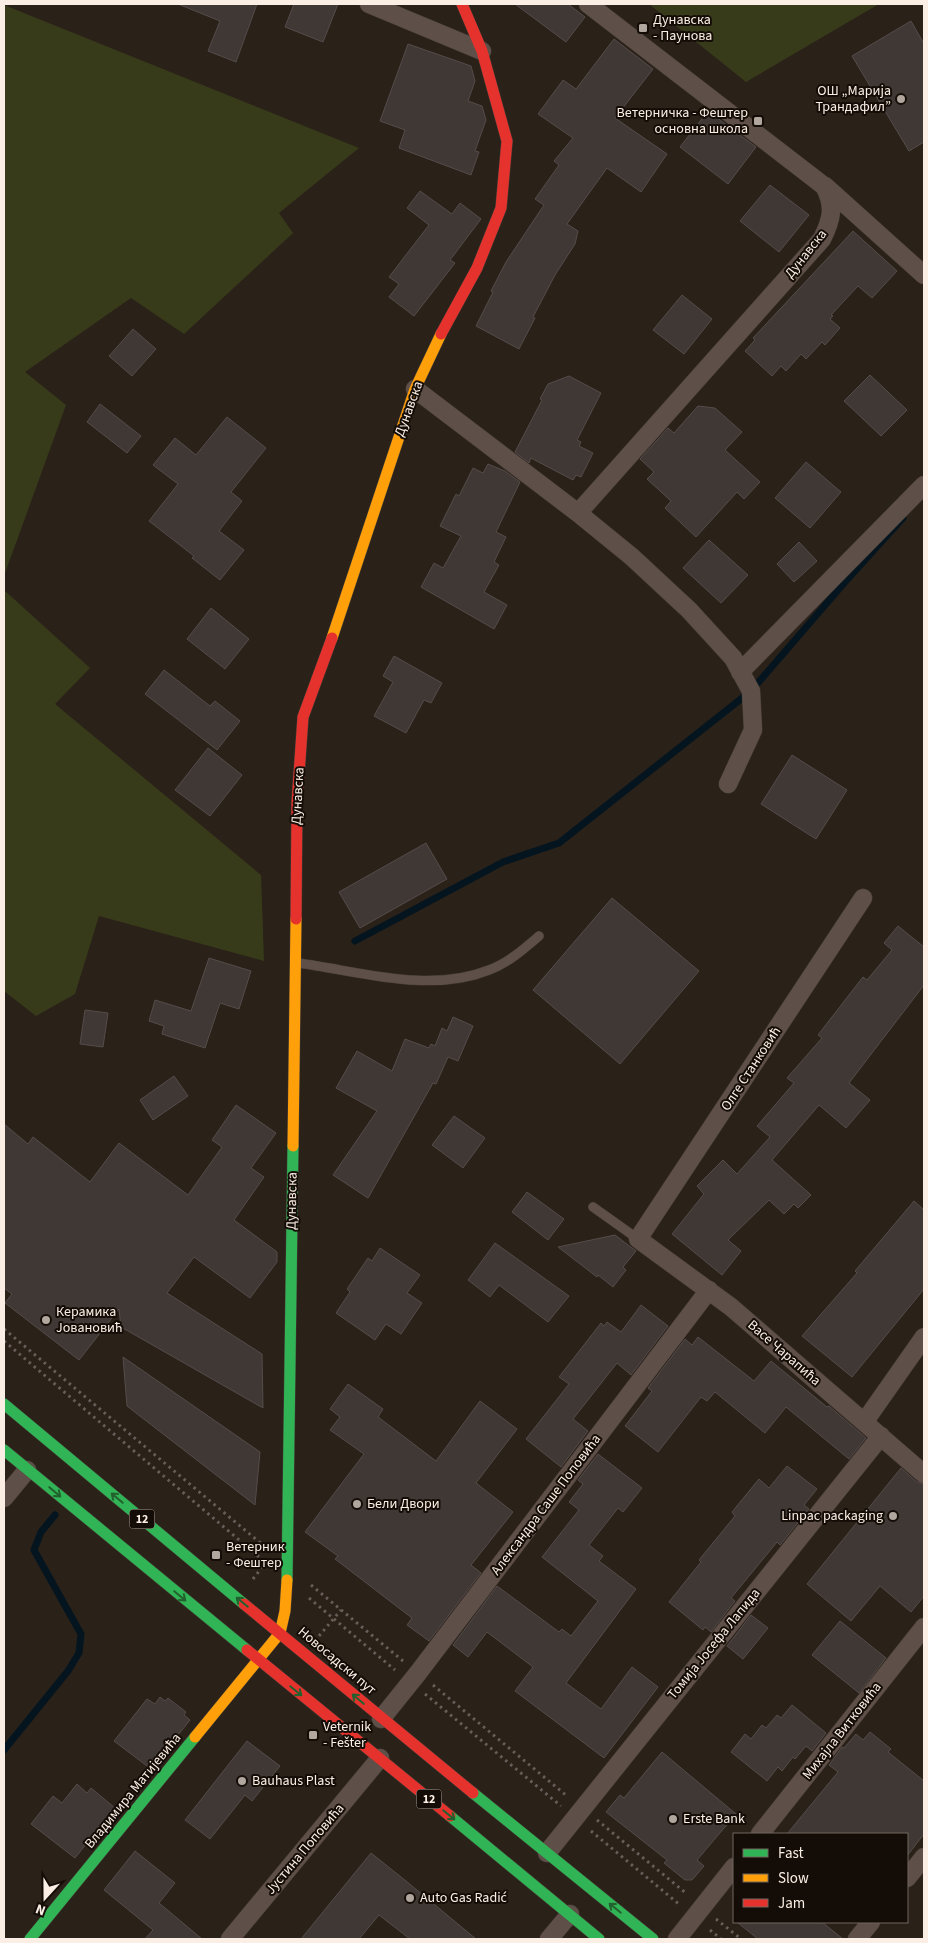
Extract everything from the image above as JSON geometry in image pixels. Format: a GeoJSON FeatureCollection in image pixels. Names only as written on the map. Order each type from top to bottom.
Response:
{"type":"FeatureCollection","features":[{"type":"Feature","properties":{"kind":"street"},"geometry":{"type":"LineString","coordinates":[[369,4],[482,51]]}},
{"type":"Feature","properties":{"kind":"street","name":"Дунавска"},"geometry":{"type":"LineString","coordinates":[[280,1633],[285,1612],[288,1567],[297,804],[303,717],[321,670],[415,389],[444,328],[477,268],[501,208],[507,141],[482,51],[462,4]]}},
{"type":"Feature","properties":{"kind":"street"},"geometry":{"type":"LineString","coordinates":[[588,4],[824,186],[924,275]]}},
{"type":"Feature","properties":{"kind":"street","name":"Дунавска"},"geometry":{"type":"LineString","coordinates":[[578,513],[822,239],[830,225],[832,209],[829,194],[824,186]]}},
{"type":"Feature","properties":{"kind":"street"},"geometry":{"type":"LineString","coordinates":[[415,389],[578,513],[632,557],[689,610],[733,658],[751,691],[753,730],[728,784]]}},
{"type":"Feature","properties":{"kind":"street"},"geometry":{"type":"LineString","coordinates":[[740,672],[924,485]]}},
{"type":"Feature","properties":{"kind":"street","name":"Олге Станковић"},"geometry":{"type":"LineString","coordinates":[[638,1239],[863,898]]}},
{"type":"Feature","properties":{"kind":"street","name":"Васе Чарапића"},"geometry":{"type":"LineString","coordinates":[[638,1239],[710,1290],[924,1474]]}},
{"type":"Feature","properties":{"kind":"street","name":"Александра Саше Поповића"},"geometry":{"type":"LineString","coordinates":[[381,1719],[710,1290]]}},
{"type":"Feature","properties":{"kind":"street"},"geometry":{"type":"LineString","coordinates":[[865,1422],[924,1337]]}},
{"type":"Feature","properties":{"kind":"street","name":"Новосадски пут"},"geometry":{"type":"LineString","coordinates":[[4,1404],[381,1719],[653,1939]]}},
{"type":"Feature","properties":{"kind":"street","name":"Томија Јосефа Лапида"},"geometry":{"type":"LineString","coordinates":[[547,1853],[881,1436]]}},
{"type":"Feature","properties":{"kind":"street","name":"12"},"geometry":{"type":"LineString","coordinates":[[4,1450],[599,1939]]}},
{"type":"Feature","properties":{"kind":"street"},"geometry":{"type":"LineString","coordinates":[[4,1498],[28,1470]]}},
{"type":"Feature","properties":{"kind":"street","name":"Михајла Витковића"},"geometry":{"type":"LineString","coordinates":[[761,1833],[924,1627]]}},
{"type":"Feature","properties":{"kind":"street","name":"Владимира Матијевића"},"geometry":{"type":"LineString","coordinates":[[30,1939],[280,1633]]}},
{"type":"Feature","properties":{"kind":"street","name":"Јустина Поповића"},"geometry":{"type":"LineString","coordinates":[[230,1939],[380,1758]]}},
{"type":"Feature","properties":{"kind":"street"},"geometry":{"type":"LineString","coordinates":[[908,1877],[924,1857]]}},
{"type":"Feature","properties":{"kind":"street"},"geometry":{"type":"LineString","coordinates":[[677,1939],[733,1868]]}},
{"type":"Feature","properties":{"kind":"street"},"geometry":{"type":"LineString","coordinates":[[549,1939],[570,1914]]}},
{"type":"Feature","properties":{"kind":"street"},"geometry":{"type":"LineString","coordinates":[[857,1939],[870,1923]]}},
{"type":"Feature","properties":{"kind":"lane"},"geometry":{"type":"LineString","coordinates":[[295,962],[388,977],[446,982],[490,970],[518,954],[539,936]]}},
{"type":"Feature","properties":{"kind":"lane"},"geometry":{"type":"LineString","coordinates":[[593,1207],[638,1239]]}},
{"type":"Feature","properties":{"kind":"path"},"geometry":{"type":"LineString","coordinates":[[4,1329],[288,1567],[414,1678],[698,1912],[721,1939]]}},
{"type":"Feature","properties":{"kind":"path"},"geometry":{"type":"LineString","coordinates":[[4,1340],[287,1580],[414,1678],[698,1912],[741,1939]]}},
{"type":"Feature","properties":{"kind":"green space"},"geometry":{"type":"Polygon","coordinates":[[[649,4],[879,4],[746,82],[649,4]]]}},
{"type":"Feature","properties":{"kind":"green space"},"geometry":{"type":"Polygon","coordinates":[[[4,5],[359,148],[279,213],[293,233],[184,334],[131,298],[25,372],[66,405],[4,576],[4,5]]]}},
{"type":"Feature","properties":{"kind":"green space"},"geometry":{"type":"Polygon","coordinates":[[[4,590],[90,668],[55,704],[261,875],[264,961],[99,916],[75,994],[36,1016],[4,991],[4,590]]]}},
{"type":"Feature","properties":{"kind":"building"},"geometry":{"type":"Polygon","coordinates":[[[178,4],[257,4],[236,62],[208,51],[220,21],[178,4]]]}},
{"type":"Feature","properties":{"kind":"building"},"geometry":{"type":"Polygon","coordinates":[[[294,4],[338,4],[323,42],[285,27],[294,4]]]}},
{"type":"Feature","properties":{"kind":"building"},"geometry":{"type":"Polygon","coordinates":[[[515,4],[568,4],[585,17],[566,42],[515,4]]]}},
{"type":"Feature","properties":{"kind":"building","name":"ОШ „Марија Трандафил”"},"geometry":{"type":"Polygon","coordinates":[[[911,21],[924,44],[924,142],[909,151],[852,56],[911,21]]]}},
{"type":"Feature","properties":{"kind":"building"},"geometry":{"type":"Polygon","coordinates":[[[614,39],[653,69],[615,118],[667,154],[641,192],[607,168],[567,224],[578,231],[575,244],[555,275],[519,349],[476,326],[506,262],[544,205],[535,199],[559,165],[554,161],[573,138],[538,114],[563,80],[576,89],[614,39]]]}},
{"type":"Feature","properties":{"kind":"building"},"geometry":{"type":"Polygon","coordinates":[[[408,44],[471,66],[475,81],[468,101],[482,106],[486,120],[475,151],[479,152],[471,175],[399,148],[405,130],[380,121],[408,44]]]}},
{"type":"Feature","properties":{"kind":"building"},"geometry":{"type":"Polygon","coordinates":[[[708,111],[756,147],[728,184],[680,147],[708,111]]]}},
{"type":"Feature","properties":{"kind":"building"},"geometry":{"type":"Polygon","coordinates":[[[770,185],[809,215],[779,252],[740,221],[770,185]]]}},
{"type":"Feature","properties":{"kind":"building"},"geometry":{"type":"Polygon","coordinates":[[[420,191],[452,214],[460,203],[481,219],[450,260],[455,263],[414,316],[389,297],[399,284],[389,277],[429,225],[407,208],[420,191]]]}},
{"type":"Feature","properties":{"kind":"building"},"geometry":{"type":"Polygon","coordinates":[[[853,231],[897,271],[872,298],[858,286],[831,315],[833,316],[830,319],[840,328],[825,345],[822,342],[806,359],[801,354],[786,371],[781,366],[772,376],[745,351],[755,340],[753,338],[853,231]]]}},
{"type":"Feature","properties":{"kind":"building"},"geometry":{"type":"Polygon","coordinates":[[[682,295],[712,319],[684,354],[653,330],[682,295]]]}},
{"type":"Feature","properties":{"kind":"building"},"geometry":{"type":"Polygon","coordinates":[[[133,329],[156,349],[132,376],[109,356],[133,329]]]}},
{"type":"Feature","properties":{"kind":"building"},"geometry":{"type":"Polygon","coordinates":[[[870,375],[907,410],[881,436],[844,401],[870,375]]]}},
{"type":"Feature","properties":{"kind":"building"},"geometry":{"type":"Polygon","coordinates":[[[569,376],[601,393],[577,440],[581,442],[579,446],[593,453],[581,477],[576,475],[573,480],[531,458],[529,463],[515,452],[542,400],[540,399],[548,384],[569,376]]]}},
{"type":"Feature","properties":{"kind":"building"},"geometry":{"type":"Polygon","coordinates":[[[100,404],[141,436],[127,453],[87,422],[100,404]]]}},
{"type":"Feature","properties":{"kind":"building"},"geometry":{"type":"Polygon","coordinates":[[[698,406],[715,408],[742,432],[725,450],[760,482],[744,499],[737,492],[696,537],[665,508],[671,501],[647,479],[654,472],[640,459],[668,428],[674,433],[698,406]]]}},
{"type":"Feature","properties":{"kind":"building"},"geometry":{"type":"Polygon","coordinates":[[[227,417],[266,448],[231,492],[242,501],[219,531],[244,550],[220,580],[192,558],[194,556],[149,521],[178,484],[153,465],[175,438],[196,455],[227,417]]]}},
{"type":"Feature","properties":{"kind":"building"},"geometry":{"type":"Polygon","coordinates":[[[806,462],[841,492],[810,528],[775,498],[806,462]]]}},
{"type":"Feature","properties":{"kind":"building"},"geometry":{"type":"Polygon","coordinates":[[[488,464],[505,471],[520,482],[496,532],[506,537],[494,562],[499,565],[484,592],[507,605],[494,629],[421,587],[434,563],[443,568],[461,536],[440,526],[456,494],[459,496],[473,468],[483,473],[488,464]]]}},
{"type":"Feature","properties":{"kind":"building"},"geometry":{"type":"Polygon","coordinates":[[[709,540],[748,575],[721,603],[683,568],[709,540]]]}},
{"type":"Feature","properties":{"kind":"building"},"geometry":{"type":"Polygon","coordinates":[[[799,542],[817,561],[794,582],[777,564],[799,542]]]}},
{"type":"Feature","properties":{"kind":"building"},"geometry":{"type":"Polygon","coordinates":[[[211,608],[249,639],[225,669],[187,639],[211,608]]]}},
{"type":"Feature","properties":{"kind":"building"},"geometry":{"type":"Polygon","coordinates":[[[394,656],[442,683],[431,703],[424,700],[406,733],[374,716],[393,682],[383,676],[394,656]]]}},
{"type":"Feature","properties":{"kind":"building"},"geometry":{"type":"Polygon","coordinates":[[[164,670],[210,706],[215,701],[240,721],[217,750],[145,694],[164,670]]]}},
{"type":"Feature","properties":{"kind":"building"},"geometry":{"type":"Polygon","coordinates":[[[208,748],[242,775],[210,816],[175,790],[208,748]]]}},
{"type":"Feature","properties":{"kind":"building"},"geometry":{"type":"Polygon","coordinates":[[[792,755],[847,790],[816,839],[761,804],[792,755]]]}},
{"type":"Feature","properties":{"kind":"building"},"geometry":{"type":"Polygon","coordinates":[[[426,843],[447,879],[360,928],[339,892],[426,843]]]}},
{"type":"Feature","properties":{"kind":"building"},"geometry":{"type":"Polygon","coordinates":[[[612,898],[699,971],[620,1064],[533,990],[612,898]]]}},
{"type":"Feature","properties":{"kind":"building"},"geometry":{"type":"Polygon","coordinates":[[[898,926],[924,947],[924,985],[849,1083],[870,1100],[846,1128],[819,1105],[772,1160],[811,1195],[798,1208],[794,1204],[784,1214],[769,1200],[728,1240],[741,1251],[722,1275],[672,1234],[704,1194],[697,1186],[723,1160],[737,1174],[770,1137],[757,1126],[794,1083],[787,1078],[822,1038],[818,1035],[863,977],[867,980],[892,950],[884,943],[898,926]]]}},
{"type":"Feature","properties":{"kind":"building"},"geometry":{"type":"Polygon","coordinates":[[[209,958],[251,971],[239,1009],[220,1003],[205,1048],[162,1034],[164,1026],[149,1021],[155,1000],[191,1011],[209,958]]]}},
{"type":"Feature","properties":{"kind":"building"},"geometry":{"type":"Polygon","coordinates":[[[85,1010],[108,1013],[103,1047],[80,1044],[85,1010]]]}},
{"type":"Feature","properties":{"kind":"building"},"geometry":{"type":"Polygon","coordinates":[[[453,1017],[473,1026],[458,1061],[448,1057],[436,1084],[433,1083],[368,1198],[333,1175],[377,1111],[336,1088],[357,1051],[392,1071],[405,1039],[429,1048],[431,1044],[435,1046],[442,1028],[447,1031],[453,1017]]]}},
{"type":"Feature","properties":{"kind":"building"},"geometry":{"type":"Polygon","coordinates":[[[174,1076],[188,1096],[153,1120],[140,1100],[174,1076]]]}},
{"type":"Feature","properties":{"kind":"building"},"geometry":{"type":"Polygon","coordinates":[[[236,1105],[276,1133],[251,1168],[264,1177],[234,1220],[277,1252],[277,1262],[250,1298],[194,1257],[167,1293],[262,1354],[263,1408],[121,1327],[119,1309],[79,1360],[5,1303],[12,1294],[4,1288],[4,1124],[28,1144],[33,1137],[90,1182],[119,1143],[188,1195],[222,1147],[212,1140],[236,1105]]]}},
{"type":"Feature","properties":{"kind":"building"},"geometry":{"type":"Polygon","coordinates":[[[454,1116],[485,1138],[463,1168],[432,1145],[454,1116]]]}},
{"type":"Feature","properties":{"kind":"building"},"geometry":{"type":"Polygon","coordinates":[[[527,1192],[564,1219],[548,1240],[512,1212],[527,1192]]]}},
{"type":"Feature","properties":{"kind":"building"},"geometry":{"type":"Polygon","coordinates":[[[914,1201],[924,1210],[924,1289],[852,1377],[802,1336],[857,1273],[855,1271],[914,1201]]]}},
{"type":"Feature","properties":{"kind":"building"},"geometry":{"type":"Polygon","coordinates":[[[615,1235],[636,1251],[623,1267],[626,1270],[613,1287],[558,1247],[615,1235]]]}},
{"type":"Feature","properties":{"kind":"building"},"geometry":{"type":"Polygon","coordinates":[[[495,1243],[569,1296],[548,1322],[499,1285],[490,1297],[468,1280],[495,1243]]]}},
{"type":"Feature","properties":{"kind":"building"},"geometry":{"type":"Polygon","coordinates":[[[380,1248],[420,1275],[407,1293],[422,1303],[401,1334],[386,1324],[375,1340],[336,1313],[350,1292],[347,1289],[368,1258],[372,1261],[380,1248]]]}},
{"type":"Feature","properties":{"kind":"building"},"geometry":{"type":"Polygon","coordinates":[[[641,1305],[668,1326],[631,1375],[617,1363],[573,1419],[588,1431],[561,1467],[526,1439],[569,1384],[559,1377],[601,1323],[604,1326],[607,1322],[621,1332],[641,1305]]]}},
{"type":"Feature","properties":{"kind":"building"},"geometry":{"type":"Polygon","coordinates":[[[698,1337],[754,1381],[771,1361],[827,1407],[829,1406],[866,1438],[849,1459],[786,1407],[765,1433],[715,1392],[707,1401],[701,1397],[658,1452],[625,1426],[652,1391],[648,1388],[685,1339],[692,1345],[698,1337]]]}},
{"type":"Feature","properties":{"kind":"building"},"geometry":{"type":"Polygon","coordinates":[[[123,1357],[260,1452],[255,1505],[127,1406],[123,1357]]]}},
{"type":"Feature","properties":{"kind":"building"},"geometry":{"type":"Polygon","coordinates":[[[348,1384],[383,1409],[378,1417],[436,1461],[480,1401],[517,1429],[476,1483],[513,1512],[471,1565],[481,1573],[429,1641],[407,1625],[412,1618],[335,1559],[338,1556],[305,1532],[364,1454],[330,1430],[340,1417],[330,1409],[348,1384]]]}},
{"type":"Feature","properties":{"kind":"building"},"geometry":{"type":"Polygon","coordinates":[[[598,1454],[642,1488],[623,1512],[618,1508],[589,1545],[603,1556],[599,1561],[636,1589],[566,1683],[601,1709],[632,1667],[658,1687],[604,1758],[515,1691],[533,1667],[487,1632],[468,1657],[453,1645],[497,1586],[559,1632],[562,1629],[571,1636],[598,1601],[542,1557],[579,1510],[569,1502],[583,1484],[578,1480],[598,1454]]]}},
{"type":"Feature","properties":{"kind":"building"},"geometry":{"type":"Polygon","coordinates":[[[787,1466],[817,1489],[804,1505],[809,1509],[780,1545],[777,1542],[731,1598],[735,1601],[711,1632],[705,1627],[703,1630],[669,1602],[701,1562],[699,1560],[735,1516],[732,1512],[759,1479],[769,1488],[787,1466]]]}},
{"type":"Feature","properties":{"kind":"building","name":"Linpac packaging"},"geometry":{"type":"Polygon","coordinates":[[[901,1468],[917,1482],[924,1484],[924,1596],[911,1612],[880,1586],[851,1621],[807,1584],[901,1468]]]}},
{"type":"Feature","properties":{"kind":"building"},"geometry":{"type":"Polygon","coordinates":[[[751,1615],[768,1628],[743,1659],[727,1646],[751,1615]]]}},
{"type":"Feature","properties":{"kind":"building"},"geometry":{"type":"Polygon","coordinates":[[[840,1621],[886,1658],[859,1693],[812,1655],[840,1621]]]}},
{"type":"Feature","properties":{"kind":"building"},"geometry":{"type":"Polygon","coordinates":[[[160,1697],[165,1701],[168,1698],[186,1712],[184,1715],[190,1720],[151,1769],[114,1741],[147,1699],[155,1704],[160,1697]]]}},
{"type":"Feature","properties":{"kind":"building"},"geometry":{"type":"Polygon","coordinates":[[[792,1705],[826,1733],[812,1751],[806,1746],[795,1759],[793,1757],[782,1771],[778,1767],[767,1781],[731,1752],[745,1734],[751,1739],[762,1725],[766,1728],[777,1715],[781,1718],[792,1705]]]}},
{"type":"Feature","properties":{"kind":"building"},"geometry":{"type":"Polygon","coordinates":[[[870,1732],[891,1749],[888,1752],[924,1781],[924,1834],[908,1855],[908,1833],[788,1833],[838,1772],[829,1765],[842,1747],[844,1748],[856,1734],[863,1740],[870,1732]]]}},
{"type":"Feature","properties":{"kind":"building","name":"Bauhaus Plast"},"geometry":{"type":"Polygon","coordinates":[[[247,1741],[280,1766],[252,1801],[245,1795],[210,1839],[185,1820],[247,1741]]]}},
{"type":"Feature","properties":{"kind":"building","name":"Erste Bank"},"geometry":{"type":"Polygon","coordinates":[[[662,1752],[736,1814],[697,1860],[704,1866],[692,1880],[685,1880],[664,1863],[667,1860],[606,1812],[620,1795],[624,1798],[662,1752]]]}},
{"type":"Feature","properties":{"kind":"building"},"geometry":{"type":"Polygon","coordinates":[[[77,1784],[87,1793],[91,1788],[115,1808],[75,1858],[31,1824],[53,1796],[62,1803],[77,1784]]]}},
{"type":"Feature","properties":{"kind":"building"},"geometry":{"type":"Polygon","coordinates":[[[135,1851],[175,1883],[159,1903],[202,1939],[145,1939],[153,1930],[104,1890],[135,1851]]]}},
{"type":"Feature","properties":{"kind":"building"},"geometry":{"type":"Polygon","coordinates":[[[371,1853],[476,1939],[410,1939],[379,1915],[359,1939],[301,1939],[371,1853]]]}},
{"type":"Feature","properties":{"kind":"building"},"geometry":{"type":"Polygon","coordinates":[[[738,1923],[823,1923],[843,1939],[758,1939],[738,1923]]]}},
{"type":"Feature","properties":{"kind":"waterway"},"geometry":{"type":"LineString","coordinates":[[355,941],[503,862],[559,843],[751,691],[903,518]]}},
{"type":"Feature","properties":{"kind":"waterway"},"geometry":{"type":"LineString","coordinates":[[4,1750],[68,1671],[79,1653],[81,1634],[34,1550],[41,1532],[55,1515]]}},
{"type":"Feature","properties":{"kind":"traffic: fast"},"geometry":{"type":"LineString","coordinates":[[287,1580],[293,1146]]}},
{"type":"Feature","properties":{"kind":"traffic: fast"},"geometry":{"type":"LineString","coordinates":[[4,1404],[244,1604]]}},
{"type":"Feature","properties":{"kind":"traffic: fast"},"geometry":{"type":"LineString","coordinates":[[4,1450],[247,1650]]}},
{"type":"Feature","properties":{"kind":"traffic: fast"},"geometry":{"type":"LineString","coordinates":[[30,1939],[195,1737]]}},
{"type":"Feature","properties":{"kind":"traffic: fast"},"geometry":{"type":"LineString","coordinates":[[473,1793],[653,1939]]}},
{"type":"Feature","properties":{"kind":"traffic: fast"},"geometry":{"type":"LineString","coordinates":[[450,1816],[599,1939]]}},
{"type":"Feature","properties":{"kind":"traffic: slow"},"geometry":{"type":"LineString","coordinates":[[332,638],[415,389],[441,334]]}},
{"type":"Feature","properties":{"kind":"traffic: slow"},"geometry":{"type":"LineString","coordinates":[[293,1146],[296,919]]}},
{"type":"Feature","properties":{"kind":"traffic: slow"},"geometry":{"type":"LineString","coordinates":[[195,1737],[280,1633],[285,1611],[287,1580]]}},
{"type":"Feature","properties":{"kind":"traffic: jam"},"geometry":{"type":"LineString","coordinates":[[441,334],[477,268],[501,208],[507,141],[482,51],[462,4]]}},
{"type":"Feature","properties":{"kind":"traffic: jam"},"geometry":{"type":"LineString","coordinates":[[296,919],[297,803],[303,717],[332,638]]}},
{"type":"Feature","properties":{"kind":"traffic: jam"},"geometry":{"type":"LineString","coordinates":[[244,1604],[473,1793]]}},
{"type":"Feature","properties":{"kind":"traffic: jam"},"geometry":{"type":"LineString","coordinates":[[247,1650],[450,1816]]}},
{"type":"Feature","properties":{"kind":"place","name":"Дунавска - Паунова"},"geometry":{"type":"Point","coordinates":[643,28]}},
{"type":"Feature","properties":{"kind":"place","name":"ОШ „Марија Трандафил”"},"geometry":{"type":"Point","coordinates":[901,99]}},
{"type":"Feature","properties":{"kind":"place","name":"Ветерничка - Фештер основна школа"},"geometry":{"type":"Point","coordinates":[758,121]}},
{"type":"Feature","properties":{"kind":"place","name":"Керамика Јовановић"},"geometry":{"type":"Point","coordinates":[46,1320]}},
{"type":"Feature","properties":{"kind":"place","name":"Бели Двори"},"geometry":{"type":"Point","coordinates":[357,1504]}},
{"type":"Feature","properties":{"kind":"place","name":"Linpac packaging"},"geometry":{"type":"Point","coordinates":[893,1516]}},
{"type":"Feature","properties":{"kind":"place","name":"Ветерник - Фештер"},"geometry":{"type":"Point","coordinates":[216,1555]}},
{"type":"Feature","properties":{"kind":"place","name":"Veternik - Fešter"},"geometry":{"type":"Point","coordinates":[313,1735]}},
{"type":"Feature","properties":{"kind":"place","name":"Bauhaus Plast"},"geometry":{"type":"Point","coordinates":[242,1781]}},
{"type":"Feature","properties":{"kind":"place","name":"Erste Bank"},"geometry":{"type":"Point","coordinates":[673,1819]}},
{"type":"Feature","properties":{"kind":"place","name":"Auto Gas Radić"},"geometry":{"type":"Point","coordinates":[410,1898]}}]}
